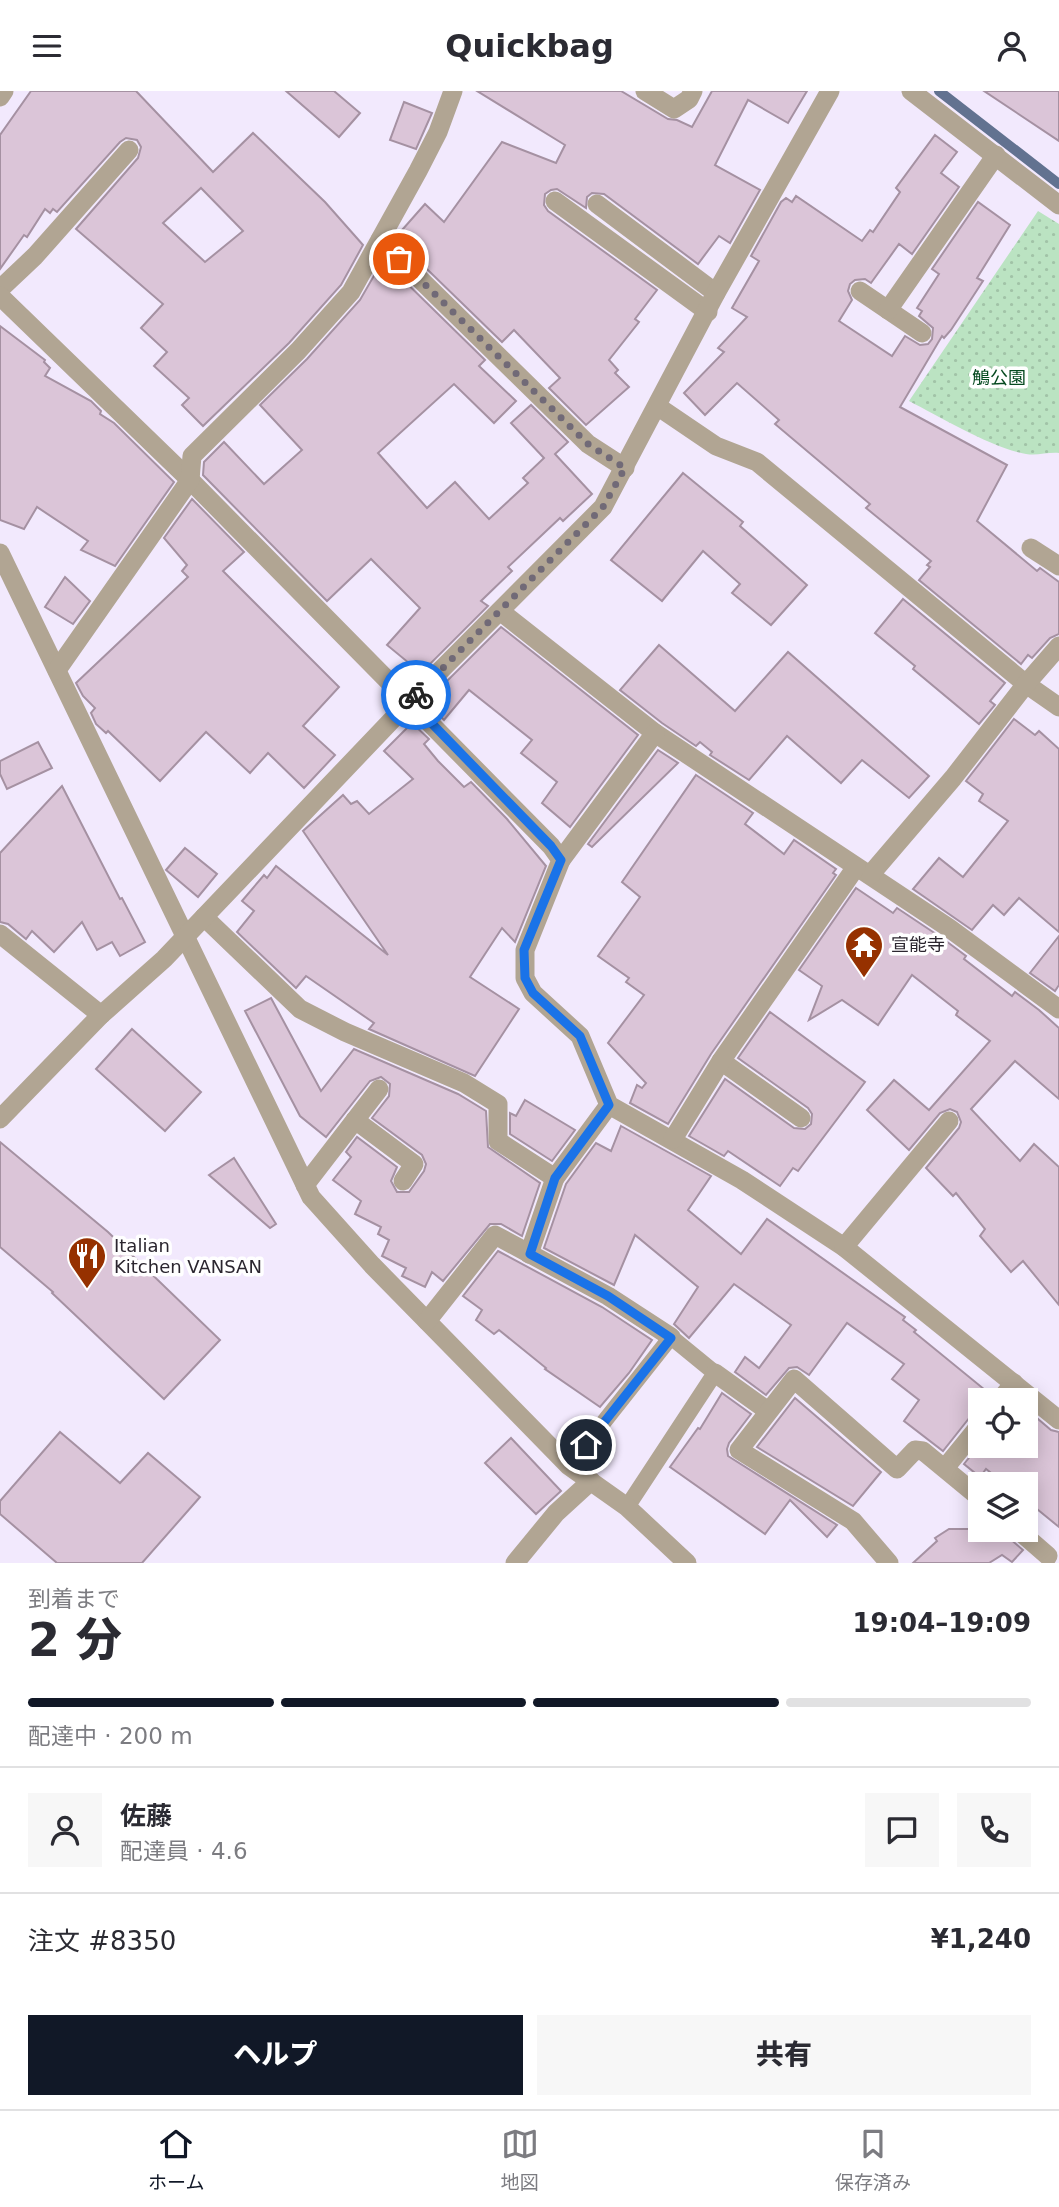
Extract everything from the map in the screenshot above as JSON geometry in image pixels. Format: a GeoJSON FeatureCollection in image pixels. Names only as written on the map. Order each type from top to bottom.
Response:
{"type":"FeatureCollection","features":[{"type":"Feature","properties":{"kind":"street"},"geometry":{"type":"LineString","coordinates":[[0,97],[4,91]]}},
{"type":"Feature","properties":{"kind":"street"},"geometry":{"type":"LineString","coordinates":[[57,670],[190,480],[192,456],[298,351],[351,292],[438,132],[453,91]]}},
{"type":"Feature","properties":{"kind":"street"},"geometry":{"type":"LineString","coordinates":[[645,91],[674,109],[689,99],[693,91]]}},
{"type":"Feature","properties":{"kind":"street"},"geometry":{"type":"LineString","coordinates":[[0,1119],[101,1016],[185,938],[410,701],[603,507],[716,293],[830,91]]}},
{"type":"Feature","properties":{"kind":"street"},"geometry":{"type":"LineString","coordinates":[[911,91],[1059,205]]}},
{"type":"Feature","properties":{"kind":"street"},"geometry":{"type":"LineString","coordinates":[[0,289],[44,246],[129,150]]}},
{"type":"Feature","properties":{"kind":"street"},"geometry":{"type":"LineString","coordinates":[[888,310],[996,155]]}},
{"type":"Feature","properties":{"kind":"street"},"geometry":{"type":"LineString","coordinates":[[555,201],[708,312]]}},
{"type":"Feature","properties":{"kind":"street"},"geometry":{"type":"LineString","coordinates":[[597,204],[716,293]]}},
{"type":"Feature","properties":{"kind":"street"},"geometry":{"type":"LineString","coordinates":[[380,240],[588,444],[625,468]]}},
{"type":"Feature","properties":{"kind":"street"},"geometry":{"type":"LineString","coordinates":[[860,291],[922,333]]}},
{"type":"Feature","properties":{"kind":"street"},"geometry":{"type":"LineString","coordinates":[[0,296],[190,480],[410,701],[561,860]]}},
{"type":"Feature","properties":{"kind":"street"},"geometry":{"type":"LineString","coordinates":[[657,406],[716,446],[757,462],[1026,684],[1059,707]]}},
{"type":"Feature","properties":{"kind":"street"},"geometry":{"type":"LineString","coordinates":[[1031,548],[1059,566]]}},
{"type":"Feature","properties":{"kind":"street"},"geometry":{"type":"LineString","coordinates":[[0,553],[311,1197],[427,1321],[569,1466],[627,1507],[687,1563]]}},
{"type":"Feature","properties":{"kind":"street"},"geometry":{"type":"LineString","coordinates":[[500,611],[654,733],[949,927],[1059,1009]]}},
{"type":"Feature","properties":{"kind":"street"},"geometry":{"type":"LineString","coordinates":[[673,1139],[721,1061],[863,871],[953,778],[1059,646]]}},
{"type":"Feature","properties":{"kind":"street"},"geometry":{"type":"LineString","coordinates":[[654,733],[561,860],[524,950],[525,978],[533,993],[580,1036],[609,1105],[742,1180],[844,1247],[1059,1420]]}},
{"type":"Feature","properties":{"kind":"street"},"geometry":{"type":"LineString","coordinates":[[204,917],[300,1009],[345,1032],[464,1083],[498,1104],[498,1142],[555,1178]]}},
{"type":"Feature","properties":{"kind":"street"},"geometry":{"type":"LineString","coordinates":[[0,934],[101,1016]]}},
{"type":"Feature","properties":{"kind":"street"},"geometry":{"type":"LineString","coordinates":[[721,1061],[801,1118]]}},
{"type":"Feature","properties":{"kind":"street"},"geometry":{"type":"LineString","coordinates":[[305,1185],[379,1089]]}},
{"type":"Feature","properties":{"kind":"street"},"geometry":{"type":"LineString","coordinates":[[530,1254],[555,1178],[609,1105]]}},
{"type":"Feature","properties":{"kind":"street"},"geometry":{"type":"LineString","coordinates":[[355,1120],[414,1164],[403,1181]]}},
{"type":"Feature","properties":{"kind":"street"},"geometry":{"type":"LineString","coordinates":[[844,1247],[949,1121]]}},
{"type":"Feature","properties":{"kind":"street"},"geometry":{"type":"LineString","coordinates":[[427,1321],[495,1235],[608,1296],[671,1338]]}},
{"type":"Feature","properties":{"kind":"street"},"geometry":{"type":"LineString","coordinates":[[715,1373],[768,1411]]}},
{"type":"Feature","properties":{"kind":"street"},"geometry":{"type":"LineString","coordinates":[[889,1563],[853,1521],[739,1450],[794,1379],[897,1469],[915,1450],[923,1451],[968,1488]]}},
{"type":"Feature","properties":{"kind":"street"},"geometry":{"type":"LineString","coordinates":[[1010,1388],[1014,1383]]}},
{"type":"Feature","properties":{"kind":"street"},"geometry":{"type":"LineString","coordinates":[[945,1468],[968,1440]]}},
{"type":"Feature","properties":{"kind":"street"},"geometry":{"type":"LineString","coordinates":[[515,1563],[556,1513],[591,1481]]}},
{"type":"Feature","properties":{"kind":"street"},"geometry":{"type":"LineString","coordinates":[[1032,1542],[1049,1556]]}},
{"type":"Feature","properties":{"kind":"lane"},"geometry":{"type":"LineString","coordinates":[[569,1466],[671,1338],[715,1373],[627,1507]]}},
{"type":"Feature","properties":{"kind":"green space","name":"鵤公園"},"geometry":{"type":"Polygon","coordinates":[[[1038,211],[1059,224],[1059,453],[1030,454],[1013,451],[983,439],[909,401],[1038,211]]]}},
{"type":"Feature","properties":{"kind":"building"},"geometry":{"type":"Polygon","coordinates":[[[31,91],[136,91],[213,172],[253,133],[325,202],[363,245],[341,285],[289,343],[203,426],[182,405],[189,398],[154,366],[167,352],[141,328],[163,304],[76,229],[138,158],[141,147],[137,140],[126,138],[120,142],[57,212],[53,209],[50,213],[45,209],[27,237],[24,235],[0,269],[0,135],[31,91]],[[201,188],[163,223],[205,262],[243,231],[201,188]]]}},
{"type":"Feature","properties":{"kind":"building"},"geometry":{"type":"Polygon","coordinates":[[[286,91],[334,91],[360,113],[339,137],[286,91]]]}},
{"type":"Feature","properties":{"kind":"building"},"geometry":{"type":"Polygon","coordinates":[[[477,91],[621,91],[668,119],[692,127],[712,91],[807,91],[788,123],[748,100],[715,165],[760,190],[730,243],[719,236],[698,264],[604,194],[592,193],[587,197],[586,208],[557,189],[545,194],[544,205],[548,211],[657,290],[635,319],[639,322],[609,360],[618,370],[615,373],[629,387],[586,425],[549,388],[560,378],[514,330],[502,342],[395,238],[425,204],[444,222],[502,142],[556,163],[565,145],[477,91]]]}},
{"type":"Feature","properties":{"kind":"building"},"geometry":{"type":"Polygon","coordinates":[[[984,91],[1059,91],[1059,141],[984,91]]]}},
{"type":"Feature","properties":{"kind":"building"},"geometry":{"type":"Polygon","coordinates":[[[404,102],[432,113],[416,149],[390,140],[404,102]]]}},
{"type":"Feature","properties":{"kind":"building"},"geometry":{"type":"Polygon","coordinates":[[[935,135],[957,152],[941,173],[959,187],[912,254],[899,244],[871,283],[865,279],[855,280],[850,284],[848,291],[852,300],[839,321],[892,356],[905,336],[920,345],[928,344],[932,339],[933,328],[919,316],[922,311],[917,308],[939,274],[932,269],[978,202],[1010,225],[977,278],[983,281],[951,330],[944,338],[942,336],[900,407],[1007,465],[977,521],[1037,571],[1040,568],[1059,582],[1059,634],[1050,638],[1032,658],[1028,655],[1021,664],[919,580],[930,567],[927,565],[931,561],[866,508],[870,504],[775,424],[779,420],[737,383],[705,415],[684,393],[724,352],[718,348],[747,317],[732,308],[759,261],[751,256],[781,202],[786,198],[792,202],[796,196],[862,241],[870,230],[873,232],[900,192],[896,188],[935,135]]]}},
{"type":"Feature","properties":{"kind":"building"},"geometry":{"type":"Polygon","coordinates":[[[383,260],[485,360],[479,366],[516,401],[494,423],[454,384],[378,453],[427,508],[455,482],[489,519],[528,483],[523,478],[544,458],[511,423],[531,405],[568,442],[555,454],[592,494],[563,521],[560,518],[508,567],[512,571],[481,601],[488,606],[421,673],[387,645],[420,608],[371,559],[327,601],[203,475],[204,462],[224,442],[264,484],[302,450],[260,405],[307,359],[360,300],[383,260]]]}},
{"type":"Feature","properties":{"kind":"building"},"geometry":{"type":"Polygon","coordinates":[[[0,326],[45,360],[50,368],[45,376],[91,401],[101,411],[100,414],[114,423],[174,482],[115,566],[81,550],[88,541],[37,507],[24,529],[0,520],[0,326]]]}},
{"type":"Feature","properties":{"kind":"building"},"geometry":{"type":"Polygon","coordinates":[[[683,473],[743,522],[740,526],[807,585],[771,625],[732,593],[740,584],[703,551],[662,601],[611,560],[683,473]]]}},
{"type":"Feature","properties":{"kind":"building"},"geometry":{"type":"Polygon","coordinates":[[[192,499],[244,552],[223,571],[339,687],[303,726],[335,755],[304,788],[268,753],[250,773],[206,732],[160,781],[108,731],[106,733],[96,724],[91,713],[95,708],[83,696],[76,683],[188,577],[182,571],[187,565],[164,538],[192,499]]]}},
{"type":"Feature","properties":{"kind":"building"},"geometry":{"type":"Polygon","coordinates":[[[65,577],[90,601],[73,624],[45,607],[65,577]]]}},
{"type":"Feature","properties":{"kind":"building"},"geometry":{"type":"Polygon","coordinates":[[[903,599],[1005,683],[990,701],[995,705],[979,724],[875,633],[903,599]]]}},
{"type":"Feature","properties":{"kind":"building"},"geometry":{"type":"Polygon","coordinates":[[[501,627],[638,735],[570,827],[542,803],[557,782],[521,753],[532,740],[469,690],[444,720],[429,705],[443,690],[440,688],[501,627]]]}},
{"type":"Feature","properties":{"kind":"building"},"geometry":{"type":"Polygon","coordinates":[[[659,645],[735,711],[788,652],[929,776],[909,798],[862,760],[841,783],[787,736],[749,780],[710,755],[712,752],[700,742],[696,746],[620,690],[659,645]]]}},
{"type":"Feature","properties":{"kind":"building"},"geometry":{"type":"Polygon","coordinates":[[[1014,719],[1035,735],[1039,731],[1059,749],[1059,932],[1019,898],[1004,915],[993,905],[972,930],[913,889],[939,858],[963,877],[1008,821],[979,801],[983,794],[966,781],[1014,719]]]}},
{"type":"Feature","properties":{"kind":"building"},"geometry":{"type":"Polygon","coordinates":[[[412,723],[429,739],[424,744],[438,761],[464,787],[471,782],[507,819],[546,866],[515,942],[502,928],[470,977],[519,1009],[475,1076],[369,1029],[374,1023],[306,976],[296,988],[237,932],[254,911],[242,901],[264,875],[267,878],[276,866],[388,955],[303,831],[343,795],[351,804],[357,801],[369,814],[413,779],[384,751],[412,723]]]}},
{"type":"Feature","properties":{"kind":"building"},"geometry":{"type":"Polygon","coordinates":[[[38,742],[52,768],[7,789],[0,774],[0,761],[38,742]]]}},
{"type":"Feature","properties":{"kind":"building"},"geometry":{"type":"Polygon","coordinates":[[[658,750],[678,763],[592,847],[588,844],[658,750]]]}},
{"type":"Feature","properties":{"kind":"building"},"geometry":{"type":"Polygon","coordinates":[[[696,775],[753,813],[745,824],[784,854],[794,840],[836,869],[833,873],[836,875],[711,1054],[668,1124],[630,1103],[637,1085],[642,1088],[646,1083],[608,1043],[644,995],[626,982],[629,978],[598,956],[640,897],[622,882],[696,775]]]}},
{"type":"Feature","properties":{"kind":"building"},"geometry":{"type":"Polygon","coordinates":[[[62,786],[145,942],[120,956],[112,942],[97,950],[82,922],[54,952],[32,931],[26,939],[8,924],[0,922],[0,853],[62,786]]]}},
{"type":"Feature","properties":{"kind":"building"},"geometry":{"type":"Polygon","coordinates":[[[185,848],[217,874],[198,897],[166,870],[185,848]]]}},
{"type":"Feature","properties":{"kind":"building"},"geometry":{"type":"Polygon","coordinates":[[[856,888],[893,913],[897,908],[942,938],[966,956],[964,959],[1012,996],[1015,992],[1059,1028],[1059,1099],[1015,1061],[971,1109],[1020,1161],[1034,1144],[1059,1167],[1059,1305],[1023,1261],[1011,1272],[980,1236],[985,1229],[956,1193],[953,1196],[926,1168],[959,1128],[961,1122],[957,1112],[950,1109],[940,1113],[909,1150],[867,1110],[894,1080],[929,1110],[990,1041],[956,1015],[958,1011],[912,975],[878,1025],[842,1000],[809,1020],[822,986],[799,970],[856,888]]]}},
{"type":"Feature","properties":{"kind":"building"},"geometry":{"type":"Polygon","coordinates":[[[1059,936],[1059,985],[1055,991],[1030,973],[1059,936]]]}},
{"type":"Feature","properties":{"kind":"building"},"geometry":{"type":"Polygon","coordinates":[[[271,998],[321,1091],[354,1049],[458,1094],[486,1111],[488,1147],[540,1183],[522,1236],[501,1224],[490,1224],[443,1281],[432,1272],[425,1287],[402,1276],[406,1268],[382,1256],[389,1240],[378,1234],[381,1227],[355,1214],[361,1201],[333,1180],[351,1157],[346,1152],[357,1137],[397,1167],[391,1181],[397,1192],[409,1192],[424,1171],[426,1164],[422,1155],[372,1118],[389,1096],[390,1084],[381,1077],[370,1081],[326,1137],[300,1116],[245,1011],[271,998]]]}},
{"type":"Feature","properties":{"kind":"building"},"geometry":{"type":"Polygon","coordinates":[[[770,1012],[865,1082],[798,1171],[793,1168],[780,1186],[728,1151],[724,1156],[689,1136],[725,1079],[794,1128],[805,1129],[811,1124],[812,1114],[808,1108],[738,1058],[770,1012]]]}},
{"type":"Feature","properties":{"kind":"building"},"geometry":{"type":"Polygon","coordinates":[[[132,1029],[201,1092],[165,1131],[96,1069],[132,1029]]]}},
{"type":"Feature","properties":{"kind":"building"},"geometry":{"type":"Polygon","coordinates":[[[525,1100],[575,1130],[552,1161],[510,1134],[510,1113],[516,1116],[525,1100]]]}},
{"type":"Feature","properties":{"kind":"building"},"geometry":{"type":"Polygon","coordinates":[[[621,1126],[711,1176],[688,1210],[741,1254],[767,1219],[905,1317],[903,1320],[916,1330],[914,1332],[983,1388],[968,1388],[968,1420],[943,1451],[904,1421],[919,1400],[892,1379],[904,1364],[847,1323],[809,1375],[797,1367],[789,1368],[766,1395],[735,1372],[745,1357],[759,1368],[791,1325],[734,1284],[689,1338],[674,1324],[698,1287],[635,1235],[614,1285],[544,1248],[566,1184],[596,1143],[611,1151],[621,1126]]]}},
{"type":"Feature","properties":{"kind":"building"},"geometry":{"type":"Polygon","coordinates":[[[0,1142],[108,1232],[220,1340],[164,1399],[53,1292],[0,1247],[0,1142]]]}},
{"type":"Feature","properties":{"kind":"building"},"geometry":{"type":"Polygon","coordinates":[[[234,1158],[276,1224],[270,1228],[209,1175],[234,1158]]]}},
{"type":"Feature","properties":{"kind":"building"},"geometry":{"type":"Polygon","coordinates":[[[498,1251],[602,1307],[652,1340],[600,1407],[545,1369],[499,1330],[494,1334],[476,1320],[482,1310],[463,1296],[498,1251]]]}},
{"type":"Feature","properties":{"kind":"building"},"geometry":{"type":"Polygon","coordinates":[[[722,1393],[751,1414],[729,1443],[728,1456],[837,1525],[827,1537],[790,1500],[765,1534],[670,1467],[698,1428],[700,1429],[722,1393]]]}},
{"type":"Feature","properties":{"kind":"building"},"geometry":{"type":"Polygon","coordinates":[[[795,1398],[881,1472],[853,1506],[757,1447],[795,1398]]]}},
{"type":"Feature","properties":{"kind":"building"},"geometry":{"type":"Polygon","coordinates":[[[1038,1419],[1051,1430],[1059,1432],[1059,1527],[1038,1510],[1038,1472],[990,1472],[986,1469],[984,1472],[974,1472],[964,1464],[969,1458],[1038,1458],[1038,1419]]]}},
{"type":"Feature","properties":{"kind":"building"},"geometry":{"type":"Polygon","coordinates":[[[60,1432],[120,1483],[148,1453],[200,1497],[142,1563],[57,1563],[0,1514],[0,1501],[60,1432]]]}},
{"type":"Feature","properties":{"kind":"building"},"geometry":{"type":"Polygon","coordinates":[[[511,1438],[561,1491],[536,1514],[485,1463],[511,1438]]]}},
{"type":"Feature","properties":{"kind":"building"},"geometry":{"type":"Polygon","coordinates":[[[949,1529],[968,1529],[968,1542],[1014,1542],[1023,1550],[1012,1562],[1002,1555],[989,1563],[913,1563],[937,1541],[935,1538],[949,1529]]]}},
{"type":"Feature","properties":{"kind":"waterway"},"geometry":{"type":"LineString","coordinates":[[939,91],[1059,184]]}},
{"type":"Feature","properties":{"kind":"way so far"},"geometry":{"type":"LineString","coordinates":[[399,259],[588,444],[625,468],[603,507],[416,695]]}},
{"type":"Feature","properties":{"kind":"place","name":"宣能寺"},"geometry":{"type":"Point","coordinates":[864,979]}},
{"type":"Feature","properties":{"kind":"place","name":"Italian Kitchen VANSAN"},"geometry":{"type":"Point","coordinates":[87,1290]}},
{"type":"Feature","properties":{"kind":"route"},"geometry":{"type":"LineString","coordinates":[[416,695],[410,701],[551,846],[561,860],[524,950],[525,978],[533,993],[580,1036],[609,1105],[555,1178],[530,1254],[608,1296],[671,1338],[586,1445]]}}]}
